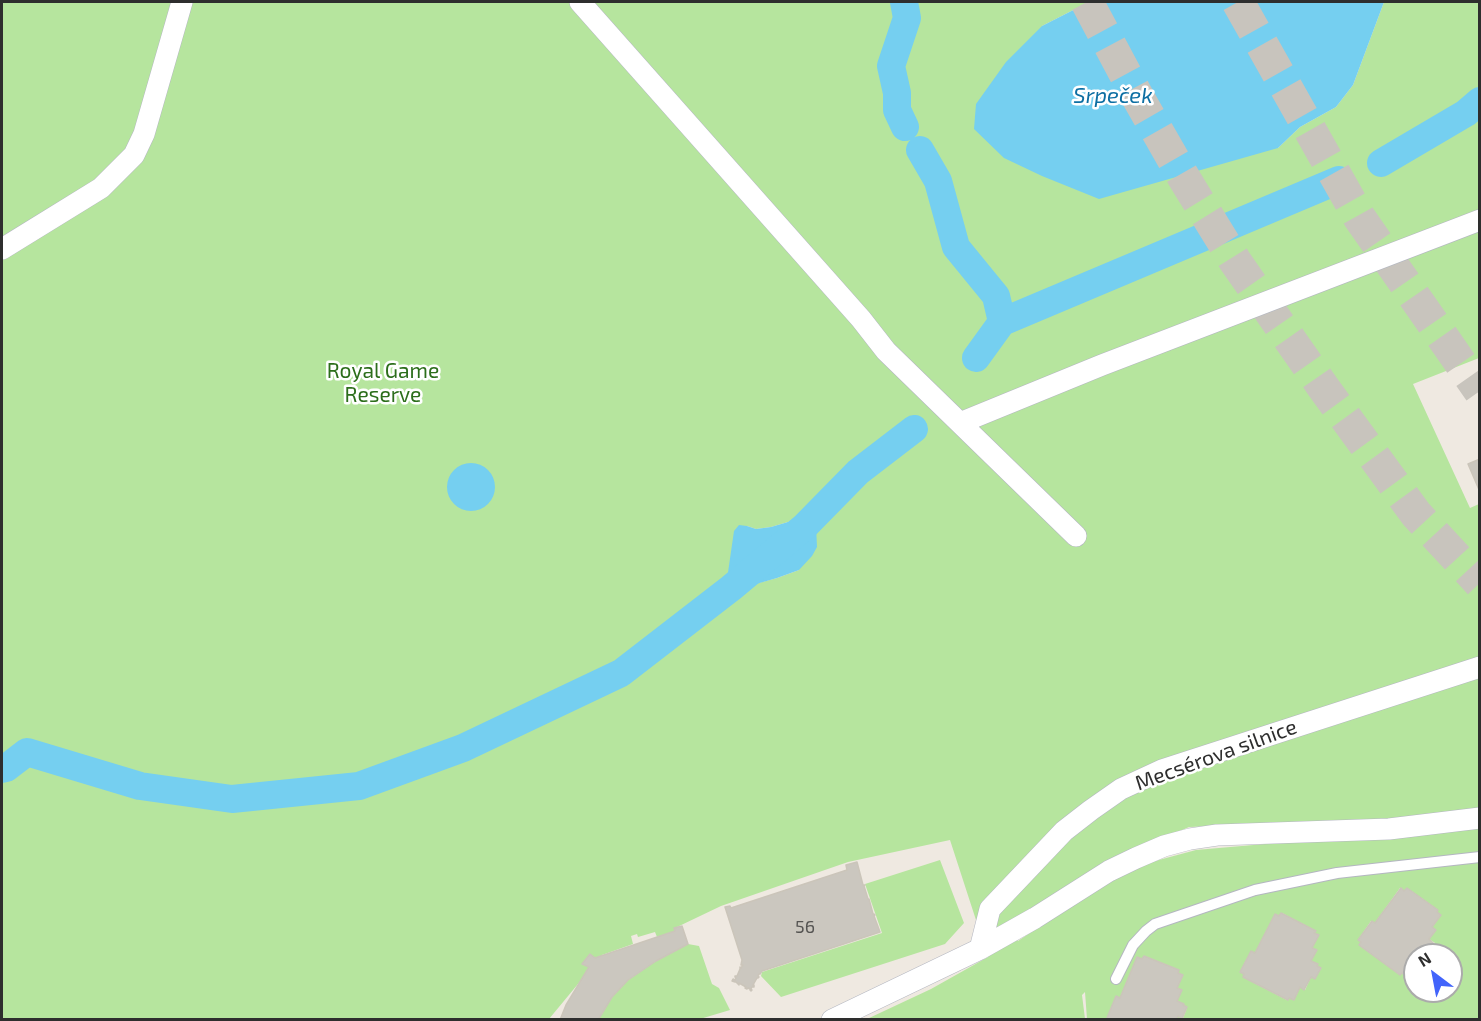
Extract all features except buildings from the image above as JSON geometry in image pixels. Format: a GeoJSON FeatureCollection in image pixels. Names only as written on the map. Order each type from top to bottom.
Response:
{"type":"FeatureCollection","features":[{"type":"Feature","properties":{"kind":"street"},"geometry":{"type":"LineString","coordinates":[[2,249],[101,188],[134,155],[144,134],[182,2]]}},
{"type":"Feature","properties":{"kind":"street"},"geometry":{"type":"LineString","coordinates":[[580,2],[861,319],[886,351],[1076,536]]}},
{"type":"Feature","properties":{"kind":"street"},"geometry":{"type":"LineString","coordinates":[[960,423],[1102,365],[1479,220]]}},
{"type":"Feature","properties":{"kind":"street","name":"Mecsérova silnice"},"geometry":{"type":"LineString","coordinates":[[980,949],[990,909],[1064,831],[1121,789],[1162,770],[1479,667]]}},
{"type":"Feature","properties":{"kind":"street"},"geometry":{"type":"LineString","coordinates":[[832,1020],[980,949],[1035,918],[1109,871],[1145,854],[1190,839],[1217,835],[1389,829],[1479,818]]}},
{"type":"Feature","properties":{"kind":"lane"},"geometry":{"type":"LineString","coordinates":[[1116,979],[1133,945],[1155,924],[1255,890],[1337,873],[1479,857]]}},
{"type":"Feature","properties":{"kind":"green space","name":"Royal Game Reserve"},"geometry":{"type":"Polygon","coordinates":[[[2,2],[1089,2],[1042,26],[1278,148],[1300,127],[1336,107],[1353,85],[1384,2],[1479,2],[1479,358],[1413,384],[1470,508],[1479,504],[1479,808],[1434,817],[1189,827],[1102,865],[1011,932],[1018,941],[1099,886],[1144,864],[1196,850],[1460,827],[1479,823],[1479,1019],[1176,1019],[1178,1016],[1183,1018],[1187,1008],[1177,1001],[1177,988],[1183,975],[1178,973],[1179,970],[1144,956],[1142,959],[1137,957],[1120,998],[1116,996],[1107,1018],[1110,1019],[1087,1019],[1085,992],[1082,995],[1085,1019],[867,1019],[931,989],[988,957],[950,840],[848,862],[721,906],[675,928],[675,931],[657,937],[655,932],[638,937],[637,934],[631,936],[633,944],[602,955],[549,1019],[2,1019],[2,2]],[[805,517],[771,527],[756,529],[747,526],[730,564],[725,592],[777,578],[799,570],[805,517]],[[1282,913],[1279,916],[1275,914],[1255,953],[1251,951],[1240,972],[1244,974],[1243,977],[1287,1000],[1289,998],[1294,1000],[1300,987],[1305,990],[1311,977],[1315,979],[1321,968],[1311,961],[1316,950],[1312,948],[1318,935],[1314,933],[1315,931],[1282,913]]]}},
{"type":"Feature","properties":{"kind":"green space"},"geometry":{"type":"Polygon","coordinates":[[[940,860],[964,923],[945,944],[781,997],[761,976],[762,972],[882,933],[865,884],[940,860]]]}},
{"type":"Feature","properties":{"kind":"green space"},"geometry":{"type":"Polygon","coordinates":[[[688,944],[699,946],[712,984],[719,988],[730,1010],[700,1019],[598,1020],[612,997],[628,980],[656,961],[688,944]]]}},
{"type":"Feature","properties":{"kind":"water","name":"Srpeček"},"geometry":{"type":"Polygon","coordinates":[[[1089,2],[1384,2],[1353,85],[1336,107],[1300,127],[1278,148],[1099,199],[1004,158],[974,129],[976,104],[1006,62],[1042,26],[1089,2]]]}},
{"type":"Feature","properties":{"kind":"water"},"geometry":{"type":"Polygon","coordinates":[[[466,463],[476,463],[488,470],[495,482],[495,492],[488,504],[476,511],[466,511],[451,500],[447,492],[447,482],[458,467],[466,463]]]}},
{"type":"Feature","properties":{"kind":"water"},"geometry":{"type":"Polygon","coordinates":[[[805,517],[816,525],[817,547],[799,570],[725,593],[734,531],[739,525],[756,529],[805,517]]]}},
{"type":"Feature","properties":{"kind":"waterway"},"geometry":{"type":"LineString","coordinates":[[904,2],[907,18],[891,66],[897,93],[897,110],[905,127]]}},
{"type":"Feature","properties":{"kind":"waterway"},"geometry":{"type":"LineString","coordinates":[[1381,163],[1466,113],[1480,101]]}},
{"type":"Feature","properties":{"kind":"waterway"},"geometry":{"type":"LineString","coordinates":[[920,150],[938,181],[956,247],[996,296],[1002,322]]}},
{"type":"Feature","properties":{"kind":"waterway"},"geometry":{"type":"LineString","coordinates":[[976,358],[1002,322],[1339,180]]}},
{"type":"Feature","properties":{"kind":"waterway"},"geometry":{"type":"LineString","coordinates":[[2,769],[27,752],[140,786],[232,799],[359,786],[463,748],[621,673],[731,588],[804,527],[858,472],[914,429]]}},
{"type":"Feature","properties":{"kind":"tunnel"},"geometry":{"type":"LineString","coordinates":[[1087,2],[1136,94],[1235,261],[1416,514],[1480,583]]}},
{"type":"Feature","properties":{"kind":"tunnel"},"geometry":{"type":"LineString","coordinates":[[1238,2],[1359,217],[1480,391]]}}]}
